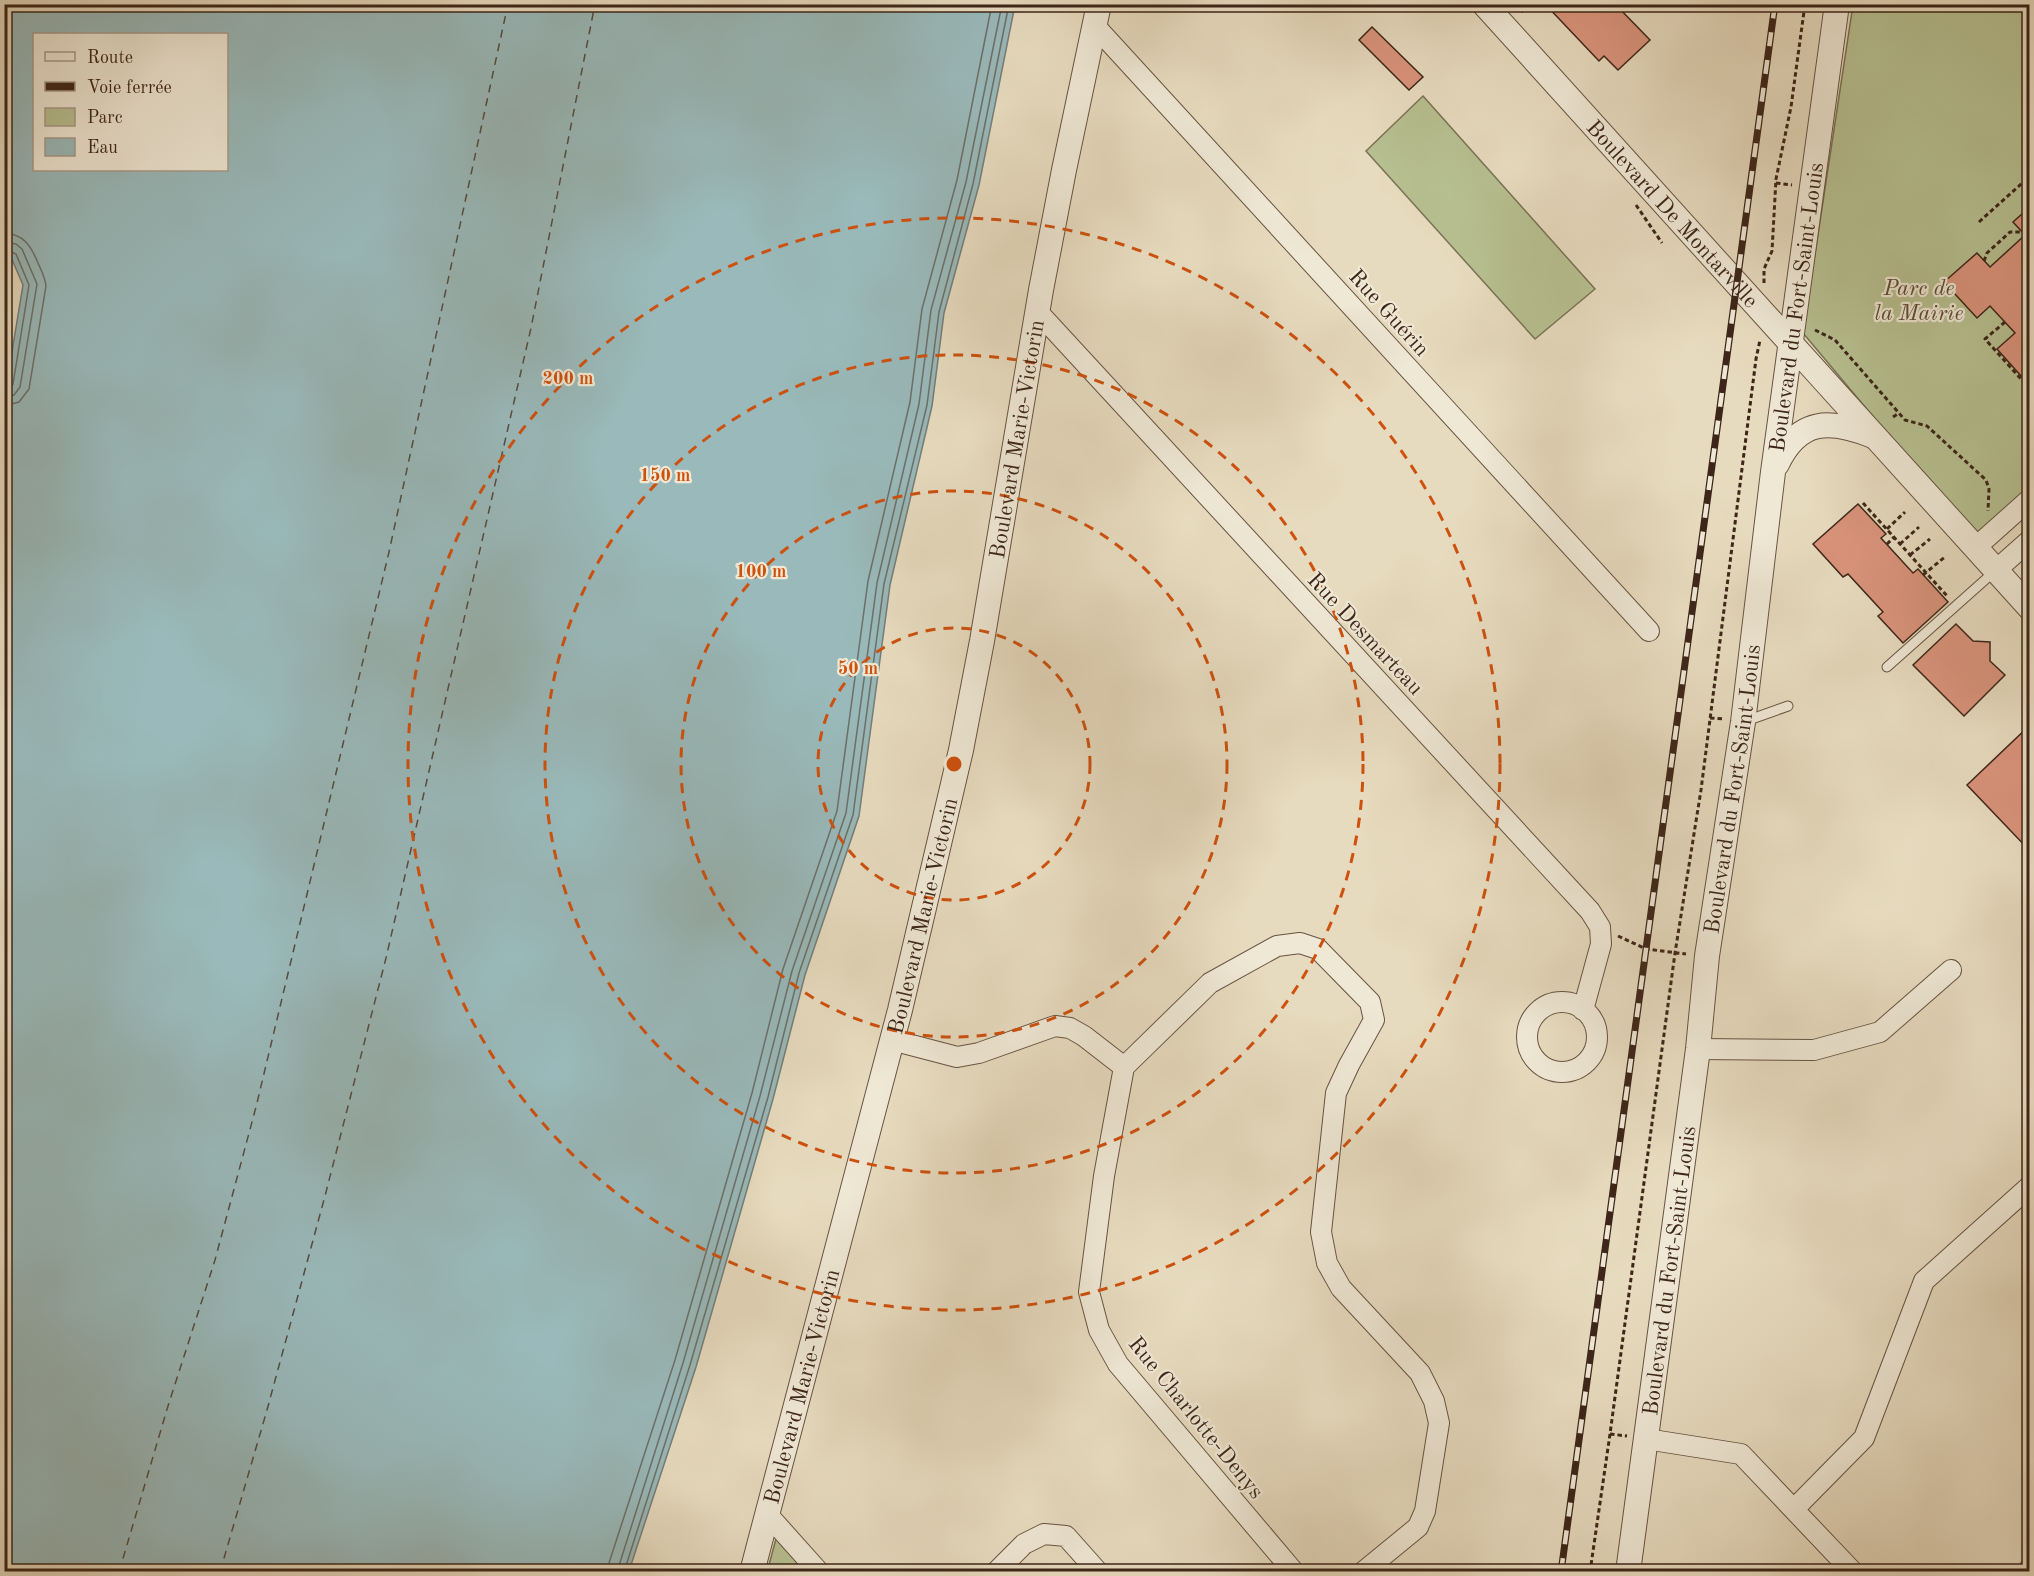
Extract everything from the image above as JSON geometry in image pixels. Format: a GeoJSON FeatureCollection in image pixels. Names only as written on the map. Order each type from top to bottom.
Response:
{"type":"FeatureCollection","features":[{"type":"Feature","properties":{"kind":"street","name":"Boulevard De Montarville"},"geometry":{"type":"LineString","coordinates":[[1484,4],[2030,608]]}},
{"type":"Feature","properties":{"kind":"street","name":"Boulevard du Fort-Saint-Louis"},"geometry":{"type":"LineString","coordinates":[[1628,1572],[1698,1049],[1707,956],[1743,722],[1773,472],[1837,4]]}},
{"type":"Feature","properties":{"kind":"street","name":"Boulevard Marie-Victorin"},"geometry":{"type":"LineString","coordinates":[[752,1572],[892,1040],[961,750],[982,641],[1037,311],[1097,15]]}},
{"type":"Feature","properties":{"kind":"street","name":"Rue Guérin"},"geometry":{"type":"LineString","coordinates":[[1097,15],[1649,631]]}},
{"type":"Feature","properties":{"kind":"street","name":"Rue Desmarteau"},"geometry":{"type":"LineString","coordinates":[[1037,311],[1590,911],[1600,927]]}},
{"type":"Feature","properties":{"kind":"street"},"geometry":{"type":"LineString","coordinates":[[1773,472],[1791,441],[1801,432],[1813,426],[1844,426],[1875,437]]}},
{"type":"Feature","properties":{"kind":"street"},"geometry":{"type":"LineString","coordinates":[[1975,548],[2030,499]]}},
{"type":"Feature","properties":{"kind":"street"},"geometry":{"type":"LineString","coordinates":[[1995,571],[2030,540]]}},
{"type":"Feature","properties":{"kind":"street"},"geometry":{"type":"LineString","coordinates":[[1583,1010],[1601,944],[1600,927]]}},
{"type":"Feature","properties":{"kind":"street"},"geometry":{"type":"LineString","coordinates":[[892,1040],[957,1058],[980,1053],[1055,1026],[1070,1028],[1084,1036],[1124,1067],[1210,983],[1277,946],[1300,944],[1318,949],[1370,1002],[1374,1020],[1348,1065],[1336,1093],[1321,1232],[1328,1263],[1341,1288],[1420,1373],[1434,1401],[1439,1423],[1425,1511],[1418,1527],[1363,1572]]}},
{"type":"Feature","properties":{"kind":"street"},"geometry":{"type":"LineString","coordinates":[[1698,1049],[1814,1050],[1880,1032],[1951,970]]}},
{"type":"Feature","properties":{"kind":"street","name":"Rue Charlotte-Denys"},"geometry":{"type":"LineString","coordinates":[[1124,1067],[1104,1176],[1089,1292],[1099,1330],[1118,1364],[1294,1572]]}},
{"type":"Feature","properties":{"kind":"street"},"geometry":{"type":"LineString","coordinates":[[1794,1509],[1863,1438],[1924,1281],[2030,1186]]}},
{"type":"Feature","properties":{"kind":"street"},"geometry":{"type":"LineString","coordinates":[[1646,1439],[1741,1454],[1853,1572]]}},
{"type":"Feature","properties":{"kind":"street"},"geometry":{"type":"LineString","coordinates":[[768,1515],[819,1572]]}},
{"type":"Feature","properties":{"kind":"street"},"geometry":{"type":"LineString","coordinates":[[996,1572],[1024,1544],[1044,1534],[1066,1536],[1098,1572]]}},
{"type":"Feature","properties":{"kind":"lane"},"geometry":{"type":"LineString","coordinates":[[1887,667],[1995,571]]}},
{"type":"Feature","properties":{"kind":"lane"},"geometry":{"type":"LineString","coordinates":[[1743,722],[1788,706]]}},
{"type":"Feature","properties":{"kind":"path"},"geometry":{"type":"LineString","coordinates":[[1515,18],[1529,4]]}},
{"type":"Feature","properties":{"kind":"path"},"geometry":{"type":"LineString","coordinates":[[1622,11],[1629,4]]}},
{"type":"Feature","properties":{"kind":"path"},"geometry":{"type":"LineString","coordinates":[[1689,4],[1704,6]]}},
{"type":"Feature","properties":{"kind":"path","name":"Boulevard du Fort-Saint-Louis"},"geometry":{"type":"LineString","coordinates":[[1764,278],[1764,269],[1772,251],[1776,178],[1791,107],[1805,4]]}},
{"type":"Feature","properties":{"kind":"path"},"geometry":{"type":"LineString","coordinates":[[1979,222],[2030,176]]}},
{"type":"Feature","properties":{"kind":"path"},"geometry":{"type":"LineString","coordinates":[[1984,261],[1987,253],[2010,232],[2022,232]]}},
{"type":"Feature","properties":{"kind":"path"},"geometry":{"type":"LineString","coordinates":[[2005,322],[1985,339],[2030,389]]}},
{"type":"Feature","properties":{"kind":"path"},"geometry":{"type":"LineString","coordinates":[[1815,330],[1835,340],[1905,420],[1927,426],[1986,480],[1989,489],[1987,513]]}},
{"type":"Feature","properties":{"kind":"path","name":"Boulevard du Fort-Saint-Louis"},"geometry":{"type":"LineString","coordinates":[[1590,1572],[1675,953],[1701,790],[1756,359],[1760,345]]}},
{"type":"Feature","properties":{"kind":"path"},"geometry":{"type":"LineString","coordinates":[[1893,417],[1899,412]]}},
{"type":"Feature","properties":{"kind":"path"},"geometry":{"type":"LineString","coordinates":[[1863,503],[1950,599]]}},
{"type":"Feature","properties":{"kind":"path"},"geometry":{"type":"LineString","coordinates":[[1887,529],[1905,512]]}},
{"type":"Feature","properties":{"kind":"path"},"geometry":{"type":"LineString","coordinates":[[1900,544],[1920,527]]}},
{"type":"Feature","properties":{"kind":"path"},"geometry":{"type":"LineString","coordinates":[[1887,544],[1894,537]]}},
{"type":"Feature","properties":{"kind":"path"},"geometry":{"type":"LineString","coordinates":[[1910,555],[1930,539]]}},
{"type":"Feature","properties":{"kind":"path"},"geometry":{"type":"LineString","coordinates":[[1925,574],[1946,556]]}},
{"type":"Feature","properties":{"kind":"path"},"geometry":{"type":"LineString","coordinates":[[1600,927],[1646,950],[1707,956]]}},
{"type":"Feature","properties":{"kind":"green space","name":"Parc de la Mairie"},"geometry":{"type":"Polygon","coordinates":[[[1853,5],[2029,5],[2029,493],[1975,538],[1803,333],[1853,5]]]}},
{"type":"Feature","properties":{"kind":"green space"},"geometry":{"type":"Polygon","coordinates":[[[1423,96],[1595,289],[1535,339],[1366,151],[1423,96]]]}},
{"type":"Feature","properties":{"kind":"green space"},"geometry":{"type":"Polygon","coordinates":[[[776,1539],[806,1571],[767,1572],[776,1539]]]}},
{"type":"Feature","properties":{"kind":"water"},"geometry":{"type":"Polygon","coordinates":[[[5,4],[1015,5],[979,185],[944,313],[932,406],[890,585],[859,816],[805,975],[773,1099],[696,1367],[629,1571],[5,1571],[4,400],[23,285],[11,257],[5,254],[5,4]]]}},
{"type":"Feature","properties":{"kind":"building"},"geometry":{"type":"Polygon","coordinates":[[[1545,4],[1615,4],[1650,40],[1618,70],[1604,56],[1599,61],[1545,4]]]}},
{"type":"Feature","properties":{"kind":"building"},"geometry":{"type":"Polygon","coordinates":[[[1372,27],[1423,77],[1409,90],[1359,40],[1372,27]]]}},
{"type":"Feature","properties":{"kind":"building"},"geometry":{"type":"Polygon","coordinates":[[[2030,207],[2030,386],[1997,349],[2015,333],[1990,306],[1977,318],[1944,282],[1977,253],[1990,267],[2025,235],[2013,222],[2030,207]]]}},
{"type":"Feature","properties":{"kind":"building"},"geometry":{"type":"Polygon","coordinates":[[[1858,504],[1886,534],[1881,538],[1913,573],[1918,569],[1948,602],[1903,643],[1878,616],[1883,612],[1848,574],[1843,577],[1813,544],[1858,504]]]}},
{"type":"Feature","properties":{"kind":"building"},"geometry":{"type":"Polygon","coordinates":[[[1956,624],[1973,641],[1990,642],[1990,661],[2005,675],[1964,716],[1913,665],[1956,624]]]}},
{"type":"Feature","properties":{"kind":"building"},"geometry":{"type":"Polygon","coordinates":[[[2030,725],[2030,849],[2029,850],[1967,785],[2030,725]]]}},
{"type":"Feature","properties":{"kind":"ferry route"},"geometry":{"type":"LineString","coordinates":[[119,1572],[168,1406],[215,1260],[256,1107],[389,552],[508,4]]}},
{"type":"Feature","properties":{"kind":"ferry route"},"geometry":{"type":"LineString","coordinates":[[220,1572],[325,1196],[386,958],[531,328],[595,4]]}},
{"type":"Feature","properties":{"kind":"railway"},"geometry":{"type":"LineString","coordinates":[[1561,1572],[1775,4]]}}]}
